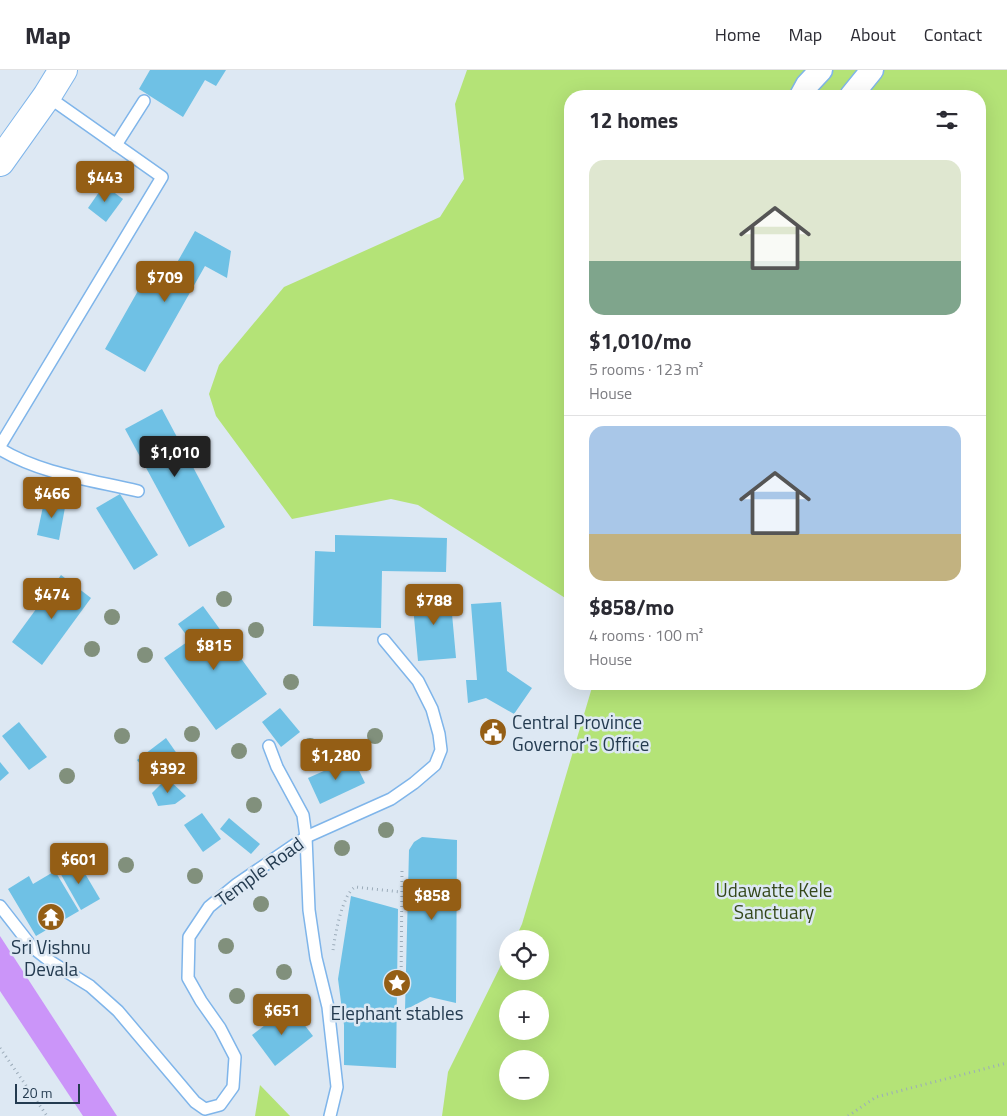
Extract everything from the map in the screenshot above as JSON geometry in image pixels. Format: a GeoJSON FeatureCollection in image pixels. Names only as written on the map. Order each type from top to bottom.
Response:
{"type":"FeatureCollection","features":[{"type":"Feature","properties":{"kind":"street"},"geometry":{"type":"LineString","coordinates":[[0,162],[47,96],[62,70]]}},
{"type":"Feature","properties":{"kind":"street"},"geometry":{"type":"LineString","coordinates":[[804,90],[821,70]]}},
{"type":"Feature","properties":{"kind":"street"},"geometry":{"type":"LineString","coordinates":[[856,90],[872,70]]}},
{"type":"Feature","properties":{"kind":"lane"},"geometry":{"type":"LineString","coordinates":[[47,96],[162,177],[0,448],[21,461],[138,491]]}},
{"type":"Feature","properties":{"kind":"lane"},"geometry":{"type":"LineString","coordinates":[[116,145],[144,101]]}},
{"type":"Feature","properties":{"kind":"lane","name":"Temple Road"},"geometry":{"type":"LineString","coordinates":[[0,906],[32,947],[50,962],[90,986],[118,1011],[195,1102],[205,1109],[220,1105],[233,1087],[235,1057],[220,1028],[188,978],[189,937],[209,907],[237,884],[306,837],[391,799],[414,783],[435,764],[441,750],[432,709],[418,681],[384,640]]}},
{"type":"Feature","properties":{"kind":"lane"},"geometry":{"type":"LineString","coordinates":[[268,746],[280,775],[303,815],[306,837],[309,910],[328,1007],[338,1087],[330,1116]]}},
{"type":"Feature","properties":{"kind":"path"},"geometry":{"type":"LineString","coordinates":[[401,992],[402,868]]}},
{"type":"Feature","properties":{"kind":"path"},"geometry":{"type":"LineString","coordinates":[[320,973],[327,968],[331,960],[335,934],[342,910],[352,889],[355,887],[401,892]]}},
{"type":"Feature","properties":{"kind":"path"},"geometry":{"type":"LineString","coordinates":[[0,1048],[47,1116]]}},
{"type":"Feature","properties":{"kind":"path"},"geometry":{"type":"LineString","coordinates":[[848,1116],[876,1097],[1007,1063]]}},
{"type":"Feature","properties":{"kind":"green space","name":"Udawatte Kele Sanctuary"},"geometry":{"type":"Polygon","coordinates":[[[467,70],[1007,70],[1007,1116],[442,1116],[448,1072],[499,969],[499,980],[549,980],[549,930],[519,930],[591,690],[986,690],[986,90],[564,90],[564,597],[418,505],[391,499],[292,519],[216,416],[209,394],[219,365],[284,287],[440,217],[464,179],[455,104],[467,70]]]}},
{"type":"Feature","properties":{"kind":"green space"},"geometry":{"type":"Polygon","coordinates":[[[260,1085],[290,1116],[255,1116],[260,1085]]]}},
{"type":"Feature","properties":{"kind":"shaded area"},"geometry":{"type":"Polygon","coordinates":[[[0,936],[117,1116],[83,1116],[0,991],[0,936]]]}},
{"type":"Feature","properties":{"kind":"building"},"geometry":{"type":"Polygon","coordinates":[[[150,70],[226,70],[216,86],[205,80],[183,117],[139,89],[150,70]]]}},
{"type":"Feature","properties":{"kind":"building"},"geometry":{"type":"Polygon","coordinates":[[[104,185],[123,199],[106,222],[88,208],[104,185]]]}},
{"type":"Feature","properties":{"kind":"building"},"geometry":{"type":"Polygon","coordinates":[[[195,231],[231,251],[227,278],[205,266],[145,372],[105,349],[139,289],[162,289],[195,231]]]}},
{"type":"Feature","properties":{"kind":"building"},"geometry":{"type":"Polygon","coordinates":[[[162,409],[225,527],[189,547],[125,429],[162,409]]]}},
{"type":"Feature","properties":{"kind":"building"},"geometry":{"type":"Polygon","coordinates":[[[120,494],[158,555],[134,570],[96,508],[120,494]]]}},
{"type":"Feature","properties":{"kind":"building"},"geometry":{"type":"Polygon","coordinates":[[[45,497],[66,502],[59,540],[37,535],[45,497]]]}},
{"type":"Feature","properties":{"kind":"building"},"geometry":{"type":"Polygon","coordinates":[[[335,535],[447,538],[446,572],[382,571],[381,628],[313,626],[315,551],[335,552],[335,535]]]}},
{"type":"Feature","properties":{"kind":"building"},"geometry":{"type":"Polygon","coordinates":[[[61,575],[91,598],[42,665],[12,642],[61,575]]]}},
{"type":"Feature","properties":{"kind":"building"},"geometry":{"type":"Polygon","coordinates":[[[450,592],[456,658],[418,661],[412,595],[450,592]]]}},
{"type":"Feature","properties":{"kind":"building"},"geometry":{"type":"Polygon","coordinates":[[[501,602],[507,671],[532,688],[514,714],[486,698],[468,703],[466,680],[477,680],[471,604],[501,602]]]}},
{"type":"Feature","properties":{"kind":"building"},"geometry":{"type":"Polygon","coordinates":[[[203,606],[267,694],[216,730],[164,658],[190,640],[178,624],[203,606]]]}},
{"type":"Feature","properties":{"kind":"building"},"geometry":{"type":"Polygon","coordinates":[[[280,708],[300,732],[281,747],[262,722],[280,708]]]}},
{"type":"Feature","properties":{"kind":"building"},"geometry":{"type":"Polygon","coordinates":[[[19,722],[47,757],[29,770],[2,736],[19,722]]]}},
{"type":"Feature","properties":{"kind":"building"},"geometry":{"type":"Polygon","coordinates":[[[166,738],[180,758],[153,780],[137,760],[166,738]]]}},
{"type":"Feature","properties":{"kind":"building"},"geometry":{"type":"Polygon","coordinates":[[[353,758],[365,783],[320,804],[308,778],[353,758]]]}},
{"type":"Feature","properties":{"kind":"building"},"geometry":{"type":"Polygon","coordinates":[[[0,762],[9,773],[0,781],[0,762]]]}},
{"type":"Feature","properties":{"kind":"building"},"geometry":{"type":"Polygon","coordinates":[[[167,778],[186,796],[175,804],[158,806],[152,793],[167,778]]]}},
{"type":"Feature","properties":{"kind":"building"},"geometry":{"type":"Polygon","coordinates":[[[202,813],[221,839],[203,852],[184,825],[202,813]]]}},
{"type":"Feature","properties":{"kind":"building"},"geometry":{"type":"Polygon","coordinates":[[[229,818],[260,844],[251,854],[220,829],[229,818]]]}},
{"type":"Feature","properties":{"kind":"building"},"geometry":{"type":"Polygon","coordinates":[[[422,837],[457,840],[456,1003],[430,997],[405,1010],[409,850],[414,842],[422,837]]]}},
{"type":"Feature","properties":{"kind":"building"},"geometry":{"type":"Polygon","coordinates":[[[77,860],[100,899],[81,910],[59,871],[77,860]]]}},
{"type":"Feature","properties":{"kind":"building"},"geometry":{"type":"Polygon","coordinates":[[[55,871],[79,911],[36,936],[8,889],[29,876],[33,884],[55,871]]]}},
{"type":"Feature","properties":{"kind":"building"},"geometry":{"type":"Polygon","coordinates":[[[351,896],[398,909],[396,1068],[344,1065],[344,1025],[338,979],[351,896]]]}},
{"type":"Feature","properties":{"kind":"building"},"geometry":{"type":"Polygon","coordinates":[[[290,1006],[313,1036],[275,1066],[252,1035],[290,1006]]]}},
{"type":"Feature","properties":{"kind":"place","name":"Central Province Governor's Office"},"geometry":{"type":"Point","coordinates":[493,732]}},
{"type":"Feature","properties":{"kind":"place","name":"Sri Vishnu Devala"},"geometry":{"type":"Point","coordinates":[51,917]}},
{"type":"Feature","properties":{"kind":"place","name":"Elephant stables"},"geometry":{"type":"Point","coordinates":[397,983]}}]}
